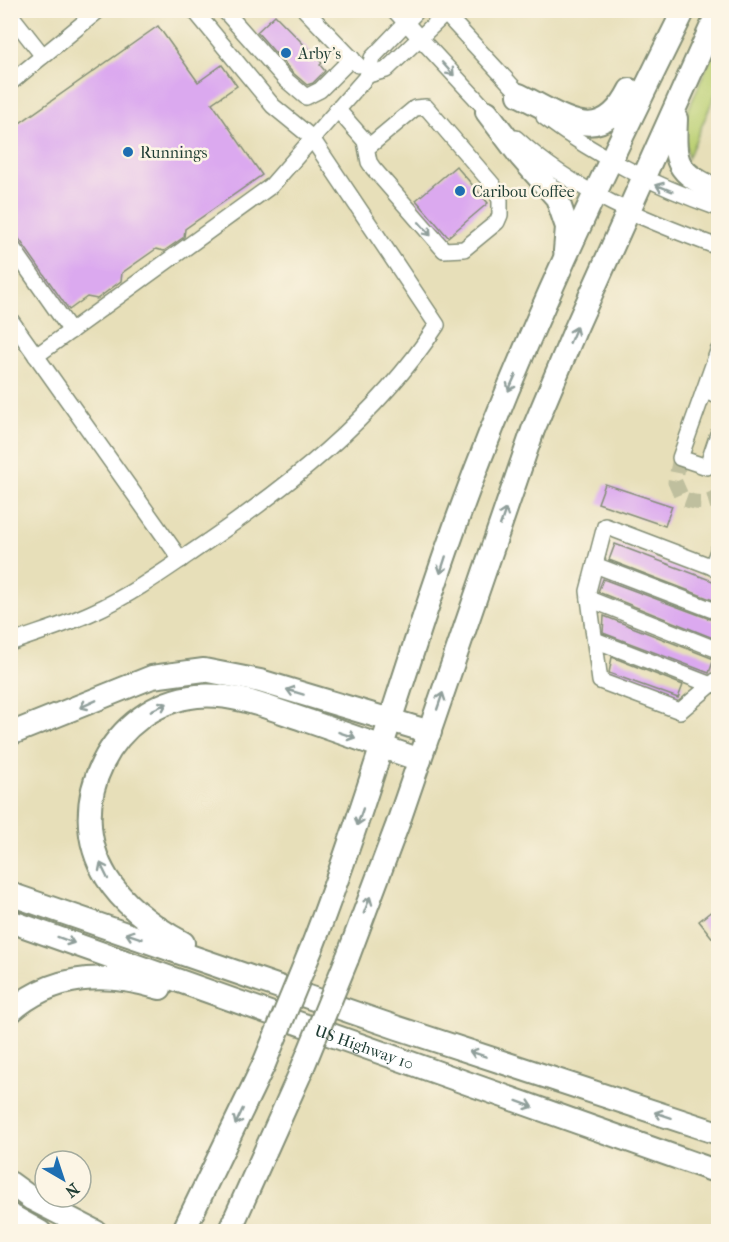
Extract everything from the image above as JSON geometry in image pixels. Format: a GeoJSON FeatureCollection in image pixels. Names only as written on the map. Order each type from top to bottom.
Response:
{"type":"FeatureCollection","features":[{"type":"Feature","properties":{"kind":"highway"},"geometry":{"type":"LineString","coordinates":[[519,95],[568,118],[594,126],[602,124],[622,106],[670,10]]}},
{"type":"Feature","properties":{"kind":"highway"},"geometry":{"type":"LineString","coordinates":[[183,1232],[264,1064],[312,947],[496,417],[610,161],[684,10]]}},
{"type":"Feature","properties":{"kind":"highway"},"geometry":{"type":"LineString","coordinates":[[229,1232],[249,1192],[347,959],[430,732],[533,430],[718,12]]}},
{"type":"Feature","properties":{"kind":"highway"},"geometry":{"type":"LineString","coordinates":[[676,107],[674,153],[679,164],[690,175],[718,191]]}},
{"type":"Feature","properties":{"kind":"highway"},"geometry":{"type":"LineString","coordinates":[[488,111],[521,157],[557,198],[564,211],[568,238],[558,278]]}},
{"type":"Feature","properties":{"kind":"highway"},"geometry":{"type":"LineString","coordinates":[[10,734],[152,677],[204,670],[260,681],[430,732]]}},
{"type":"Feature","properties":{"kind":"highway"},"geometry":{"type":"LineString","coordinates":[[271,984],[166,934],[133,908],[108,879],[90,829],[92,793],[101,763],[120,736],[150,711],[163,704],[201,696],[222,697],[269,708],[420,759]]}},
{"type":"Feature","properties":{"kind":"highway","name":"US Highway 10"},"geometry":{"type":"LineString","coordinates":[[10,894],[718,1133]]}},
{"type":"Feature","properties":{"kind":"highway","name":"US Highway 10"},"geometry":{"type":"LineString","coordinates":[[10,921],[718,1172]]}},
{"type":"Feature","properties":{"kind":"highway"},"geometry":{"type":"LineString","coordinates":[[10,1012],[27,999],[57,983],[95,977],[137,981],[294,1022]]}},
{"type":"Feature","properties":{"kind":"highway"},"geometry":{"type":"LineString","coordinates":[[10,1183],[32,1199],[96,1232]]}},
{"type":"Feature","properties":{"kind":"highway"},"geometry":{"type":"LineString","coordinates":[[10,1215],[40,1232]]}},
{"type":"Feature","properties":{"kind":"street"},"geometry":{"type":"LineString","coordinates":[[10,83],[99,10]]}},
{"type":"Feature","properties":{"kind":"street"},"geometry":{"type":"LineString","coordinates":[[10,643],[91,614],[181,560],[272,496],[361,419],[413,359],[438,325],[311,137],[273,106],[195,10]]}},
{"type":"Feature","properties":{"kind":"street"},"geometry":{"type":"LineString","coordinates":[[224,10],[286,80],[306,97],[320,90],[352,58]]}},
{"type":"Feature","properties":{"kind":"street"},"geometry":{"type":"LineString","coordinates":[[305,10],[368,75]]}},
{"type":"Feature","properties":{"kind":"street"},"geometry":{"type":"LineString","coordinates":[[394,10],[488,111],[546,164],[595,195],[649,222],[718,247]]}},
{"type":"Feature","properties":{"kind":"street"},"geometry":{"type":"LineString","coordinates":[[36,356],[271,186],[311,137],[368,75],[372,58],[418,10]]}},
{"type":"Feature","properties":{"kind":"street"},"geometry":{"type":"LineString","coordinates":[[368,75],[386,70],[443,12],[519,95],[554,125],[643,179],[718,208]]}},
{"type":"Feature","properties":{"kind":"street"},"geometry":{"type":"LineString","coordinates":[[10,14],[43,56]]}},
{"type":"Feature","properties":{"kind":"street"},"geometry":{"type":"LineString","coordinates":[[337,109],[357,129],[365,141],[369,162],[439,246],[451,251],[464,249],[497,222],[500,207],[498,192],[426,107],[419,106],[367,148]]}},
{"type":"Feature","properties":{"kind":"street"},"geometry":{"type":"LineString","coordinates":[[10,243],[71,331]]}},
{"type":"Feature","properties":{"kind":"street"},"geometry":{"type":"LineString","coordinates":[[10,319],[181,560]]}},
{"type":"Feature","properties":{"kind":"street"},"geometry":{"type":"LineString","coordinates":[[718,351],[711,394],[680,459],[713,469],[718,435]]}},
{"type":"Feature","properties":{"kind":"street"},"geometry":{"type":"LineString","coordinates":[[715,682],[680,711],[600,681],[588,591],[605,526],[715,568],[718,551]]}},
{"type":"Feature","properties":{"kind":"street"},"geometry":{"type":"LineString","coordinates":[[595,565],[718,612]]}},
{"type":"Feature","properties":{"kind":"street"},"geometry":{"type":"LineString","coordinates":[[590,599],[718,650]]}},
{"type":"Feature","properties":{"kind":"street"},"geometry":{"type":"LineString","coordinates":[[595,640],[715,682]]}},
{"type":"Feature","properties":{"kind":"green space"},"geometry":{"type":"Polygon","coordinates":[[[718,41],[718,88],[688,158],[683,122],[718,41]]]}},
{"type":"Feature","properties":{"kind":"building","name":"Arby's"},"geometry":{"type":"Polygon","coordinates":[[[275,15],[322,63],[320,65],[325,71],[313,83],[307,85],[293,73],[257,32],[275,15]]]}},
{"type":"Feature","properties":{"kind":"building","name":"Runnings"},"geometry":{"type":"Polygon","coordinates":[[[158,26],[198,82],[222,65],[237,86],[212,103],[262,175],[185,229],[184,237],[164,251],[156,249],[122,273],[121,281],[97,299],[87,297],[69,310],[10,226],[10,130],[158,26]]]}},
{"type":"Feature","properties":{"kind":"building"},"geometry":{"type":"Polygon","coordinates":[[[456,166],[488,203],[448,237],[416,200],[456,166]]]}},
{"type":"Feature","properties":{"kind":"building"},"geometry":{"type":"Polygon","coordinates":[[[605,484],[672,506],[665,526],[598,503],[605,484]]]}},
{"type":"Feature","properties":{"kind":"building"},"geometry":{"type":"Polygon","coordinates":[[[615,544],[718,583],[718,602],[609,560],[615,544]]]}},
{"type":"Feature","properties":{"kind":"building"},"geometry":{"type":"Polygon","coordinates":[[[603,579],[718,622],[718,640],[598,592],[603,579]]]}},
{"type":"Feature","properties":{"kind":"building"},"geometry":{"type":"Polygon","coordinates":[[[604,616],[714,659],[709,673],[603,633],[604,616]]]}},
{"type":"Feature","properties":{"kind":"building"},"geometry":{"type":"Polygon","coordinates":[[[612,657],[683,685],[678,698],[609,673],[612,657]]]}},
{"type":"Feature","properties":{"kind":"building"},"geometry":{"type":"Polygon","coordinates":[[[718,906],[718,945],[699,921],[718,906]]]}},
{"type":"Feature","properties":{"kind":"tunnel"},"geometry":{"type":"LineString","coordinates":[[680,458],[675,482],[682,498],[701,503],[718,496]]}},
{"type":"Feature","properties":{"kind":"place","name":"Arby's"},"geometry":{"type":"Point","coordinates":[286,53]}},
{"type":"Feature","properties":{"kind":"place","name":"Runnings"},"geometry":{"type":"Point","coordinates":[128,152]}},
{"type":"Feature","properties":{"kind":"place","name":"Caribou Coffee"},"geometry":{"type":"Point","coordinates":[460,191]}}]}
